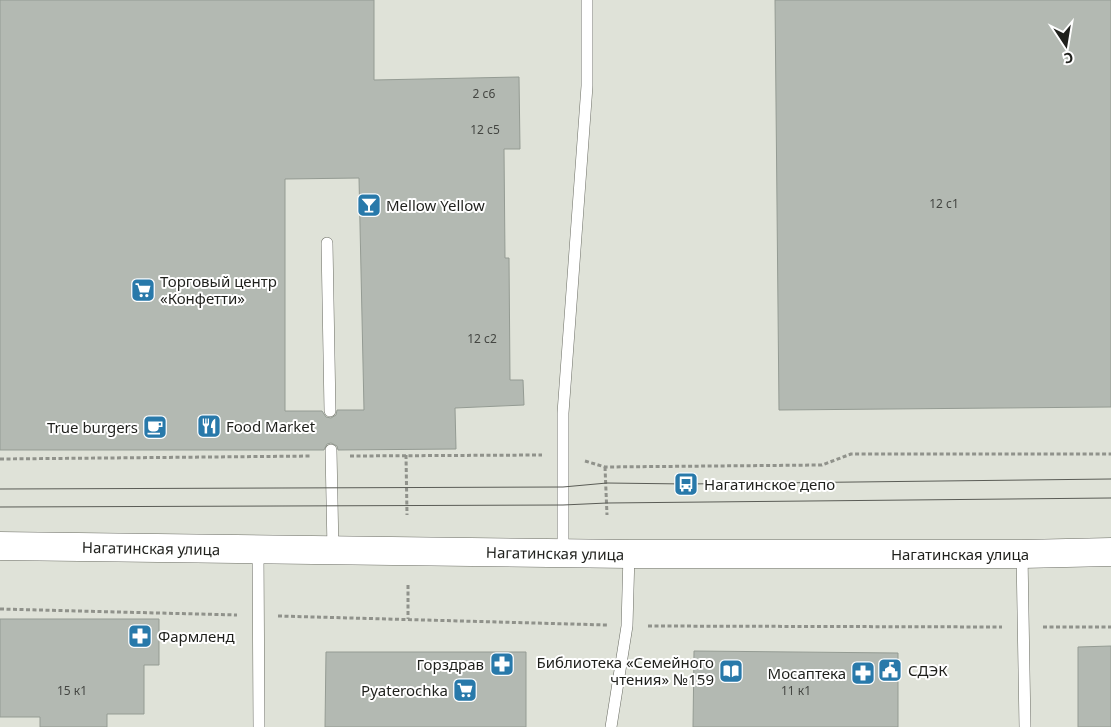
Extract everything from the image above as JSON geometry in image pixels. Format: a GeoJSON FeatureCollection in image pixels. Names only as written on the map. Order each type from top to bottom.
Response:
{"type":"FeatureCollection","features":[{"type":"Feature","properties":{"kind":"street","name":"Нагатинская улица"},"geometry":{"type":"LineString","coordinates":[[0,546],[629,554],[1022,554],[1111,552]]}},
{"type":"Feature","properties":{"kind":"lane"},"geometry":{"type":"LineString","coordinates":[[563,553],[563,413],[587,86],[587,0]]}},
{"type":"Feature","properties":{"kind":"lane"},"geometry":{"type":"LineString","coordinates":[[327,243],[330,410]]}},
{"type":"Feature","properties":{"kind":"lane"},"geometry":{"type":"LineString","coordinates":[[331,453],[333,550]]}},
{"type":"Feature","properties":{"kind":"lane"},"geometry":{"type":"LineString","coordinates":[[258,550],[259,727]]}},
{"type":"Feature","properties":{"kind":"lane"},"geometry":{"type":"LineString","coordinates":[[612,727],[627,626],[629,554]]}},
{"type":"Feature","properties":{"kind":"lane"},"geometry":{"type":"LineString","coordinates":[[1022,554],[1024,727]]}},
{"type":"Feature","properties":{"kind":"path"},"geometry":{"type":"LineString","coordinates":[[0,459],[331,453],[563,455],[605,468],[822,465],[851,454],[1111,454]]}},
{"type":"Feature","properties":{"kind":"path"},"geometry":{"type":"LineString","coordinates":[[406,455],[407,515]]}},
{"type":"Feature","properties":{"kind":"path"},"geometry":{"type":"LineString","coordinates":[[605,468],[607,515]]}},
{"type":"Feature","properties":{"kind":"path"},"geometry":{"type":"LineString","coordinates":[[408,585],[408,619]]}},
{"type":"Feature","properties":{"kind":"path"},"geometry":{"type":"LineString","coordinates":[[0,609],[627,626],[1111,627]]}},
{"type":"Feature","properties":{"kind":"building","name":"Торговый центр «Конфетти»"},"geometry":{"type":"Polygon","coordinates":[[[0,0],[374,0],[374,80],[519,77],[520,149],[504,149],[505,258],[509,258],[510,380],[523,380],[524,405],[455,408],[456,449],[338,450],[337,446],[331,443],[327,444],[324,450],[0,450],[0,0]],[[359,178],[285,179],[285,411],[322,411],[326,417],[331,418],[336,415],[337,410],[364,410],[359,178]]]}},
{"type":"Feature","properties":{"kind":"building"},"geometry":{"type":"Polygon","coordinates":[[[775,0],[1111,0],[1111,407],[779,410],[775,0]]]}},
{"type":"Feature","properties":{"kind":"building"},"geometry":{"type":"Polygon","coordinates":[[[0,619],[159,619],[159,665],[144,665],[144,714],[107,714],[107,727],[40,727],[40,717],[0,717],[0,619]]]}},
{"type":"Feature","properties":{"kind":"building"},"geometry":{"type":"Polygon","coordinates":[[[1111,646],[1111,727],[1078,727],[1078,647],[1111,646]]]}},
{"type":"Feature","properties":{"kind":"building"},"geometry":{"type":"Polygon","coordinates":[[[694,651],[898,653],[898,727],[693,727],[694,651]]]}},
{"type":"Feature","properties":{"kind":"building"},"geometry":{"type":"Polygon","coordinates":[[[326,652],[526,652],[526,727],[325,727],[326,652]]]}},
{"type":"Feature","properties":{"kind":"tram line"},"geometry":{"type":"LineString","coordinates":[[0,489],[563,487],[607,483],[686,484],[1111,479]]}},
{"type":"Feature","properties":{"kind":"tram line"},"geometry":{"type":"LineString","coordinates":[[0,507],[563,505],[1111,498]]}},
{"type":"Feature","properties":{"kind":"place","name":"Mellow Yellow"},"geometry":{"type":"Point","coordinates":[369,205]}},
{"type":"Feature","properties":{"kind":"place","name":"Торговый центр «Конфетти»"},"geometry":{"type":"Point","coordinates":[143,290]}},
{"type":"Feature","properties":{"kind":"place","name":"Food Market"},"geometry":{"type":"Point","coordinates":[209,426]}},
{"type":"Feature","properties":{"kind":"place","name":"True burgers"},"geometry":{"type":"Point","coordinates":[155,427]}},
{"type":"Feature","properties":{"kind":"place","name":"Нагатинское депо"},"geometry":{"type":"Point","coordinates":[686,484]}},
{"type":"Feature","properties":{"kind":"place","name":"Фармленд"},"geometry":{"type":"Point","coordinates":[140,636]}},
{"type":"Feature","properties":{"kind":"place","name":"Горздрав"},"geometry":{"type":"Point","coordinates":[502,664]}},
{"type":"Feature","properties":{"kind":"place","name":"СДЭК"},"geometry":{"type":"Point","coordinates":[890,670]}},
{"type":"Feature","properties":{"kind":"place","name":"Библиотека «Семейного чтения» №159"},"geometry":{"type":"Point","coordinates":[731,671]}},
{"type":"Feature","properties":{"kind":"place","name":"Мосаптека"},"geometry":{"type":"Point","coordinates":[863,673]}},
{"type":"Feature","properties":{"kind":"place","name":"Pyaterochka"},"geometry":{"type":"Point","coordinates":[465,690]}}]}
